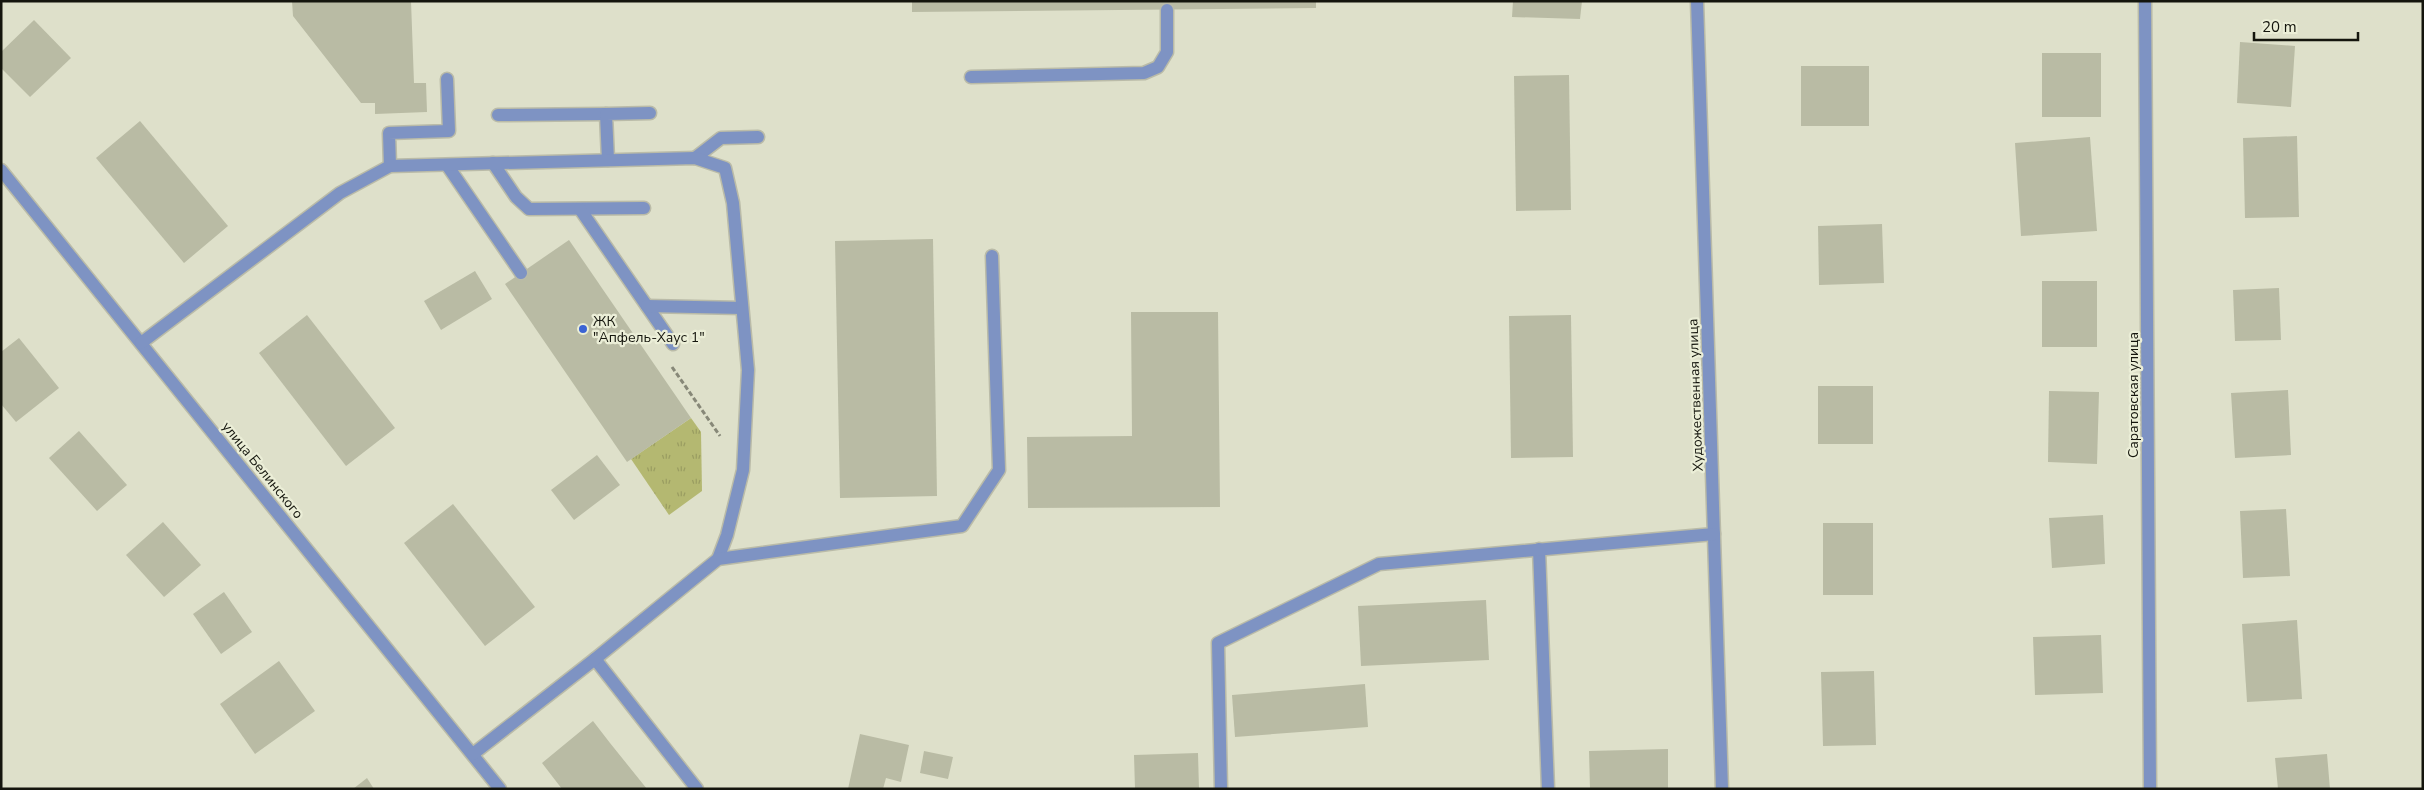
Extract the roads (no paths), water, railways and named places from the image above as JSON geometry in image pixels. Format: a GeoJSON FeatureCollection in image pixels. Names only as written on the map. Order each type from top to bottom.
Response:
{"type":"FeatureCollection","features":[{"type":"Feature","properties":{"kind":"street","name":"Художественная улица"},"geometry":{"type":"LineString","coordinates":[[1697,1],[1722,789]]}},
{"type":"Feature","properties":{"kind":"street","name":"Саратовская улица"},"geometry":{"type":"LineString","coordinates":[[2145,1],[2150,789]]}},
{"type":"Feature","properties":{"kind":"street"},"geometry":{"type":"LineString","coordinates":[[971,77],[1144,73],[1158,67],[1167,52],[1167,10]]}},
{"type":"Feature","properties":{"kind":"street"},"geometry":{"type":"LineString","coordinates":[[390,166],[389,133],[449,131],[447,79]]}},
{"type":"Feature","properties":{"kind":"street"},"geometry":{"type":"LineString","coordinates":[[498,115],[650,113]]}},
{"type":"Feature","properties":{"kind":"street"},"geometry":{"type":"LineString","coordinates":[[606,114],[608,160]]}},
{"type":"Feature","properties":{"kind":"street"},"geometry":{"type":"LineString","coordinates":[[694,158],[721,138],[758,137]]}},
{"type":"Feature","properties":{"kind":"street"},"geometry":{"type":"LineString","coordinates":[[141,343],[340,193],[390,166],[694,158],[725,168],[733,203],[748,370],[743,470],[727,535],[718,559],[596,659],[473,754]]}},
{"type":"Feature","properties":{"kind":"street"},"geometry":{"type":"LineString","coordinates":[[493,163],[516,197],[530,209],[644,208]]}},
{"type":"Feature","properties":{"kind":"street"},"geometry":{"type":"LineString","coordinates":[[447,164],[521,273]]}},
{"type":"Feature","properties":{"kind":"street","name":"улица Белинского"},"geometry":{"type":"LineString","coordinates":[[1,170],[500,789]]}},
{"type":"Feature","properties":{"kind":"street"},"geometry":{"type":"LineString","coordinates":[[580,209],[672,344]]}},
{"type":"Feature","properties":{"kind":"street"},"geometry":{"type":"LineString","coordinates":[[718,559],[962,526],[999,470],[992,256]]}},
{"type":"Feature","properties":{"kind":"street"},"geometry":{"type":"LineString","coordinates":[[647,306],[742,308]]}},
{"type":"Feature","properties":{"kind":"street"},"geometry":{"type":"LineString","coordinates":[[1221,789],[1218,643],[1379,564],[1714,534]]}},
{"type":"Feature","properties":{"kind":"street"},"geometry":{"type":"LineString","coordinates":[[1539,550],[1548,789]]}},
{"type":"Feature","properties":{"kind":"street"},"geometry":{"type":"LineString","coordinates":[[596,659],[697,789]]}},
{"type":"Feature","properties":{"kind":"place","name":"ЖК \"Апфель-Хаус 1\""},"geometry":{"type":"Point","coordinates":[583,329]}}]}
